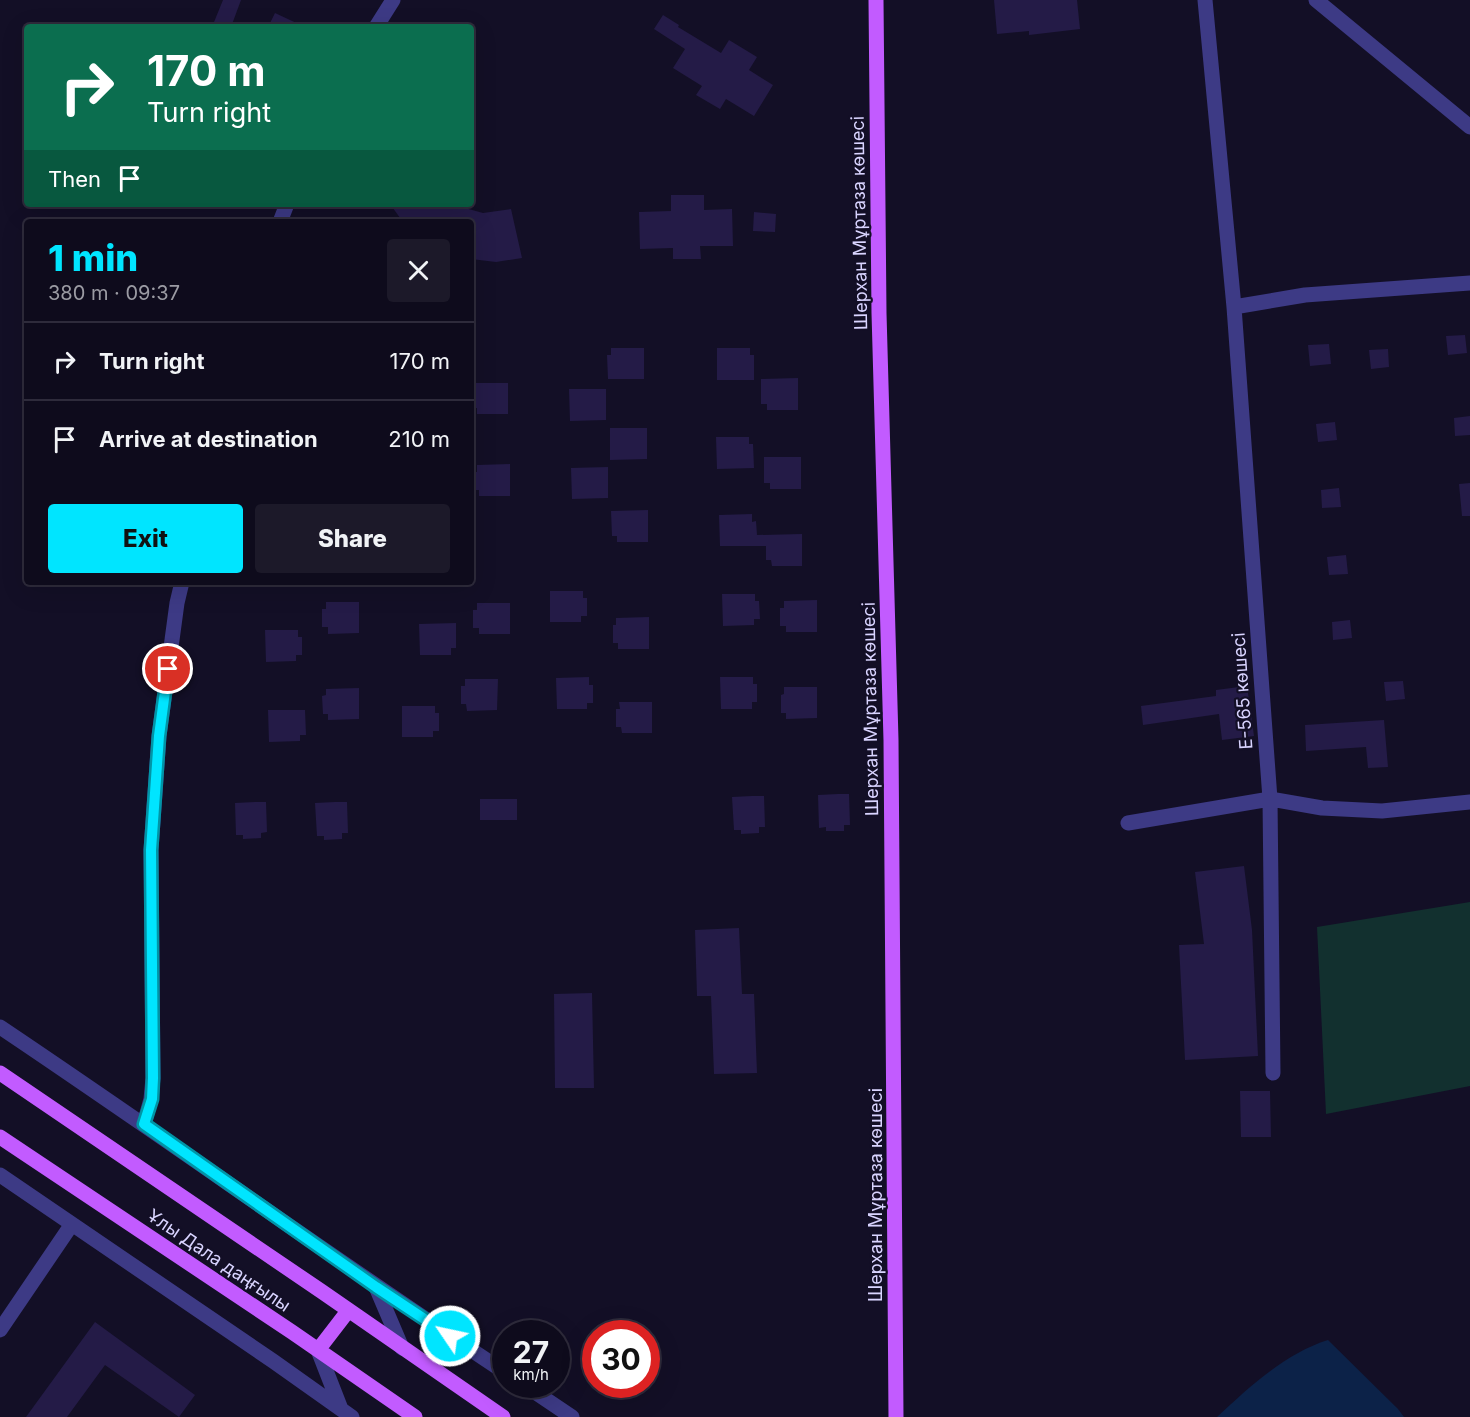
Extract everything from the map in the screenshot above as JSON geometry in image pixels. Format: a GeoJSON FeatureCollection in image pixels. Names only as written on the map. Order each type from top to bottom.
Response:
{"type":"FeatureCollection","features":[{"type":"Feature","properties":{"kind":"main road","name":"Шерхан Мұртаза көшесі"},"geometry":{"type":"LineString","coordinates":[[876,0],[879,313],[891,740],[896,1417]]}},
{"type":"Feature","properties":{"kind":"main road","name":"Ұлы Дала даңғылы"},"geometry":{"type":"LineString","coordinates":[[0,1073],[502,1417]]}},
{"type":"Feature","properties":{"kind":"main road","name":"Ұлы Дала даңғылы"},"geometry":{"type":"LineString","coordinates":[[0,1137],[415,1417]]}},
{"type":"Feature","properties":{"kind":"main road"},"geometry":{"type":"LineString","coordinates":[[318,1350],[348,1311]]}},
{"type":"Feature","properties":{"kind":"street"},"geometry":{"type":"LineString","coordinates":[[378,24],[393,0]]}},
{"type":"Feature","properties":{"kind":"street","name":"Е-565 көшесі"},"geometry":{"type":"LineString","coordinates":[[1205,0],[1234,307],[1270,799],[1274,1073]]}},
{"type":"Feature","properties":{"kind":"street"},"geometry":{"type":"LineString","coordinates":[[1316,0],[1470,128]]}},
{"type":"Feature","properties":{"kind":"street"},"geometry":{"type":"LineString","coordinates":[[1234,307],[1305,295],[1470,283]]}},
{"type":"Feature","properties":{"kind":"street"},"geometry":{"type":"LineString","coordinates":[[144,1124],[152,1099],[153,1078],[152,839],[159,736],[182,585]]}},
{"type":"Feature","properties":{"kind":"street"},"geometry":{"type":"LineString","coordinates":[[1128,823],[1270,799],[1322,808],[1382,811],[1470,802]]}},
{"type":"Feature","properties":{"kind":"street"},"geometry":{"type":"LineString","coordinates":[[0,1027],[144,1124],[376,1287],[492,1364]]}},
{"type":"Feature","properties":{"kind":"street"},"geometry":{"type":"LineString","coordinates":[[0,1175],[346,1413]]}},
{"type":"Feature","properties":{"kind":"street"},"geometry":{"type":"LineString","coordinates":[[0,1330],[72,1224]]}},
{"type":"Feature","properties":{"kind":"street"},"geometry":{"type":"LineString","coordinates":[[376,1287],[402,1348]]}},
{"type":"Feature","properties":{"kind":"street"},"geometry":{"type":"LineString","coordinates":[[318,1350],[346,1413]]}},
{"type":"Feature","properties":{"kind":"street"},"geometry":{"type":"LineString","coordinates":[[544,1398],[572,1417]]}},
{"type":"Feature","properties":{"kind":"green space"},"geometry":{"type":"Polygon","coordinates":[[[1470,902],[1470,1086],[1326,1114],[1317,927],[1470,902]]]}},
{"type":"Feature","properties":{"kind":"water"},"geometry":{"type":"Polygon","coordinates":[[[1328,1340],[1404,1417],[1217,1417],[1283,1362],[1297,1353],[1328,1340]]]}},
{"type":"Feature","properties":{"kind":"building"},"geometry":{"type":"Polygon","coordinates":[[[223,0],[241,0],[232,24],[213,24],[223,0]]]}},
{"type":"Feature","properties":{"kind":"building"},"geometry":{"type":"Polygon","coordinates":[[[994,0],[1077,0],[1080,29],[1029,35],[1029,31],[997,34],[994,0]]]}},
{"type":"Feature","properties":{"kind":"building"},"geometry":{"type":"Polygon","coordinates":[[[275,13],[299,24],[270,24],[275,13]]]}},
{"type":"Feature","properties":{"kind":"building"},"geometry":{"type":"Polygon","coordinates":[[[663,15],[679,25],[678,27],[721,53],[729,40],[757,57],[749,70],[773,85],[754,116],[726,99],[720,109],[696,95],[702,86],[673,68],[685,49],[654,29],[663,15]]]}},
{"type":"Feature","properties":{"kind":"building"},"geometry":{"type":"Polygon","coordinates":[[[671,195],[704,195],[704,210],[732,209],[733,246],[700,246],[701,259],[673,259],[673,248],[640,249],[639,212],[671,211],[671,195]]]}},
{"type":"Feature","properties":{"kind":"building"},"geometry":{"type":"Polygon","coordinates":[[[392,207],[466,207],[483,213],[511,209],[522,258],[496,262],[474,259],[474,219],[401,219],[392,207]]]}},
{"type":"Feature","properties":{"kind":"building"},"geometry":{"type":"Polygon","coordinates":[[[754,212],[776,214],[775,232],[753,231],[754,212]]]}},
{"type":"Feature","properties":{"kind":"building"},"geometry":{"type":"Polygon","coordinates":[[[1465,335],[1467,353],[1448,355],[1446,336],[1465,335]]]}},
{"type":"Feature","properties":{"kind":"building"},"geometry":{"type":"Polygon","coordinates":[[[1329,344],[1331,364],[1310,366],[1308,345],[1329,344]]]}},
{"type":"Feature","properties":{"kind":"building"},"geometry":{"type":"Polygon","coordinates":[[[611,348],[644,348],[644,379],[608,379],[607,355],[611,355],[611,348]]]}},
{"type":"Feature","properties":{"kind":"building"},"geometry":{"type":"Polygon","coordinates":[[[717,348],[750,348],[750,355],[754,355],[754,380],[717,380],[717,348]]]}},
{"type":"Feature","properties":{"kind":"building"},"geometry":{"type":"Polygon","coordinates":[[[1388,349],[1389,367],[1371,369],[1369,350],[1388,349]]]}},
{"type":"Feature","properties":{"kind":"building"},"geometry":{"type":"Polygon","coordinates":[[[798,378],[798,410],[767,410],[767,404],[761,404],[761,379],[798,378]]]}},
{"type":"Feature","properties":{"kind":"building"},"geometry":{"type":"Polygon","coordinates":[[[475,383],[508,383],[508,414],[477,414],[477,408],[474,408],[475,383]]]}},
{"type":"Feature","properties":{"kind":"building"},"geometry":{"type":"Polygon","coordinates":[[[569,389],[606,389],[606,420],[570,421],[569,389]]]}},
{"type":"Feature","properties":{"kind":"building"},"geometry":{"type":"Polygon","coordinates":[[[1470,416],[1470,435],[1455,436],[1454,418],[1470,416]]]}},
{"type":"Feature","properties":{"kind":"building"},"geometry":{"type":"Polygon","coordinates":[[[1335,422],[1337,440],[1318,442],[1316,424],[1335,422]]]}},
{"type":"Feature","properties":{"kind":"building"},"geometry":{"type":"Polygon","coordinates":[[[610,428],[647,428],[647,459],[610,460],[610,428]]]}},
{"type":"Feature","properties":{"kind":"building"},"geometry":{"type":"Polygon","coordinates":[[[716,437],[749,437],[749,444],[753,444],[754,468],[717,469],[716,437]]]}},
{"type":"Feature","properties":{"kind":"building"},"geometry":{"type":"Polygon","coordinates":[[[764,457],[801,457],[801,489],[770,489],[770,483],[764,483],[764,457]]]}},
{"type":"Feature","properties":{"kind":"building"},"geometry":{"type":"Polygon","coordinates":[[[510,464],[510,496],[479,496],[479,490],[474,490],[474,472],[477,472],[477,465],[510,464]]]}},
{"type":"Feature","properties":{"kind":"building"},"geometry":{"type":"Polygon","coordinates":[[[608,467],[608,498],[572,499],[571,468],[608,467]]]}},
{"type":"Feature","properties":{"kind":"building"},"geometry":{"type":"Polygon","coordinates":[[[1470,483],[1470,516],[1462,516],[1459,484],[1470,483]]]}},
{"type":"Feature","properties":{"kind":"building"},"geometry":{"type":"Polygon","coordinates":[[[1339,488],[1341,507],[1322,508],[1321,490],[1339,488]]]}},
{"type":"Feature","properties":{"kind":"building"},"geometry":{"type":"Polygon","coordinates":[[[648,510],[648,542],[617,542],[617,536],[612,536],[611,511],[648,510]]]}},
{"type":"Feature","properties":{"kind":"building"},"geometry":{"type":"Polygon","coordinates":[[[752,514],[752,522],[756,521],[757,535],[802,534],[802,566],[772,566],[771,560],[766,560],[766,546],[720,546],[719,515],[752,514]]]}},
{"type":"Feature","properties":{"kind":"building"},"geometry":{"type":"Polygon","coordinates":[[[1346,555],[1348,574],[1329,575],[1327,557],[1346,555]]]}},
{"type":"Feature","properties":{"kind":"building"},"geometry":{"type":"Polygon","coordinates":[[[550,591],[583,591],[583,598],[587,598],[587,616],[581,616],[581,622],[550,622],[550,591]]]}},
{"type":"Feature","properties":{"kind":"building"},"geometry":{"type":"Polygon","coordinates":[[[722,594],[755,594],[755,601],[759,601],[760,619],[754,619],[754,625],[723,626],[722,594]]]}},
{"type":"Feature","properties":{"kind":"building"},"geometry":{"type":"Polygon","coordinates":[[[817,600],[817,632],[786,632],[786,626],[780,626],[780,608],[784,608],[784,601],[817,600]]]}},
{"type":"Feature","properties":{"kind":"building"},"geometry":{"type":"Polygon","coordinates":[[[326,602],[359,602],[359,633],[328,634],[328,627],[322,627],[322,609],[326,609],[326,602]]]}},
{"type":"Feature","properties":{"kind":"building"},"geometry":{"type":"Polygon","coordinates":[[[477,603],[510,603],[510,634],[479,634],[479,628],[473,628],[473,610],[477,610],[477,603]]]}},
{"type":"Feature","properties":{"kind":"building"},"geometry":{"type":"Polygon","coordinates":[[[649,617],[649,649],[618,649],[618,643],[613,643],[613,625],[616,625],[616,618],[649,617]]]}},
{"type":"Feature","properties":{"kind":"building"},"geometry":{"type":"Polygon","coordinates":[[[1350,620],[1352,638],[1333,640],[1332,622],[1350,620]]]}},
{"type":"Feature","properties":{"kind":"building"},"geometry":{"type":"Polygon","coordinates":[[[456,623],[456,648],[451,648],[451,655],[420,655],[419,624],[456,623]]]}},
{"type":"Feature","properties":{"kind":"building"},"geometry":{"type":"Polygon","coordinates":[[[265,630],[298,630],[298,637],[302,637],[302,655],[296,655],[296,661],[266,662],[265,630]]]}},
{"type":"Feature","properties":{"kind":"building"},"geometry":{"type":"Polygon","coordinates":[[[589,677],[589,685],[593,685],[593,703],[587,703],[587,709],[557,709],[556,678],[589,677]]]}},
{"type":"Feature","properties":{"kind":"building"},"geometry":{"type":"Polygon","coordinates":[[[720,677],[753,677],[753,684],[757,684],[757,702],[752,702],[752,709],[721,709],[720,677]]]}},
{"type":"Feature","properties":{"kind":"building"},"geometry":{"type":"Polygon","coordinates":[[[465,679],[498,679],[497,710],[467,711],[466,704],[461,704],[461,686],[465,686],[465,679]]]}},
{"type":"Feature","properties":{"kind":"building"},"geometry":{"type":"Polygon","coordinates":[[[1403,681],[1405,699],[1386,701],[1384,682],[1403,681]]]}},
{"type":"Feature","properties":{"kind":"building"},"geometry":{"type":"Polygon","coordinates":[[[1247,686],[1254,736],[1222,740],[1219,714],[1143,725],[1141,706],[1216,696],[1216,690],[1247,686]]]}},
{"type":"Feature","properties":{"kind":"building"},"geometry":{"type":"Polygon","coordinates":[[[784,687],[817,687],[817,718],[786,719],[786,713],[781,713],[781,695],[784,694],[784,687]]]}},
{"type":"Feature","properties":{"kind":"building"},"geometry":{"type":"Polygon","coordinates":[[[359,688],[359,719],[328,720],[328,714],[323,714],[322,696],[326,695],[326,689],[359,688]]]}},
{"type":"Feature","properties":{"kind":"building"},"geometry":{"type":"Polygon","coordinates":[[[619,702],[652,702],[652,733],[622,733],[621,727],[616,727],[616,709],[620,709],[619,702]]]}},
{"type":"Feature","properties":{"kind":"building"},"geometry":{"type":"Polygon","coordinates":[[[402,706],[435,706],[435,713],[439,713],[439,731],[433,731],[433,737],[402,737],[402,706]]]}},
{"type":"Feature","properties":{"kind":"building"},"geometry":{"type":"Polygon","coordinates":[[[268,710],[305,710],[306,735],[300,735],[300,741],[269,742],[268,710]]]}},
{"type":"Feature","properties":{"kind":"building"},"geometry":{"type":"Polygon","coordinates":[[[1384,720],[1388,767],[1368,768],[1366,747],[1306,751],[1305,725],[1384,720]]]}},
{"type":"Feature","properties":{"kind":"building"},"geometry":{"type":"Polygon","coordinates":[[[849,794],[850,825],[844,825],[844,831],[826,831],[826,827],[819,828],[818,795],[849,794]]]}},
{"type":"Feature","properties":{"kind":"building"},"geometry":{"type":"Polygon","coordinates":[[[764,796],[765,827],[759,827],[759,833],[741,834],[741,830],[734,830],[732,797],[764,796]]]}},
{"type":"Feature","properties":{"kind":"building"},"geometry":{"type":"Polygon","coordinates":[[[480,799],[517,799],[517,820],[480,820],[480,799]]]}},
{"type":"Feature","properties":{"kind":"building"},"geometry":{"type":"Polygon","coordinates":[[[266,802],[267,832],[261,833],[261,838],[243,839],[243,835],[236,835],[235,803],[266,802]]]}},
{"type":"Feature","properties":{"kind":"building"},"geometry":{"type":"Polygon","coordinates":[[[347,802],[348,833],[342,833],[342,839],[324,840],[324,836],[317,836],[315,803],[347,802]]]}},
{"type":"Feature","properties":{"kind":"building"},"geometry":{"type":"Polygon","coordinates":[[[1244,866],[1252,930],[1258,1056],[1185,1060],[1179,945],[1204,944],[1195,872],[1244,866]]]}},
{"type":"Feature","properties":{"kind":"building"},"geometry":{"type":"Polygon","coordinates":[[[739,928],[742,994],[754,994],[757,1073],[714,1074],[711,996],[697,996],[695,930],[739,928]]]}},
{"type":"Feature","properties":{"kind":"building"},"geometry":{"type":"Polygon","coordinates":[[[592,993],[594,1088],[555,1088],[554,994],[592,993]]]}},
{"type":"Feature","properties":{"kind":"building"},"geometry":{"type":"Polygon","coordinates":[[[1240,1091],[1270,1091],[1271,1137],[1241,1137],[1240,1091]]]}},
{"type":"Feature","properties":{"kind":"building"},"geometry":{"type":"Polygon","coordinates":[[[95,1322],[195,1395],[179,1417],[105,1365],[67,1417],[26,1417],[95,1322]]]}},
{"type":"Feature","properties":{"kind":"route"},"geometry":{"type":"LineString","coordinates":[[168,669],[159,736],[151,850],[153,1078],[152,1099],[144,1124],[376,1287],[450,1336]]}}]}
